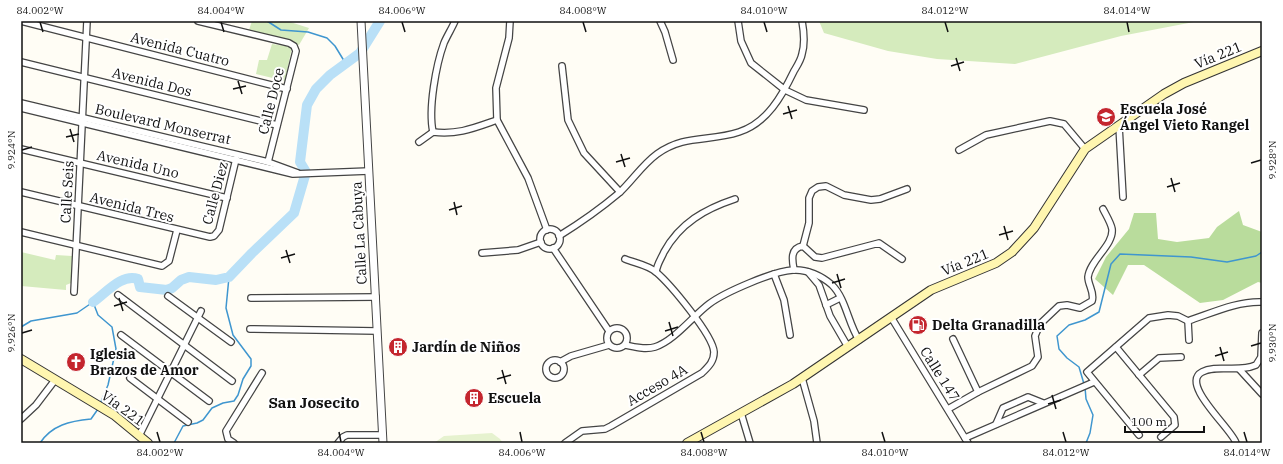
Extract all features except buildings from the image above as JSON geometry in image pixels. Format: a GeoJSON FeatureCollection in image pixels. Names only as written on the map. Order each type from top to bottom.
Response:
{"type":"FeatureCollection","features":[{"type":"Feature","properties":{"kind":"main road","name":"Vía 221"},"geometry":{"type":"LineString","coordinates":[[687,443],[802,378],[931,290],[980,271],[996,263],[1012,252],[1034,228],[1085,149],[1164,94],[1184,83],[1262,51]]}},
{"type":"Feature","properties":{"kind":"main road","name":"Vía 221"},"geometry":{"type":"LineString","coordinates":[[21,358],[114,415],[148,443]]}},
{"type":"Feature","properties":{"kind":"street","name":"Avenida Cuatro"},"geometry":{"type":"LineString","coordinates":[[21,21],[287,89]]}},
{"type":"Feature","properties":{"kind":"street","name":"Calle Seis"},"geometry":{"type":"LineString","coordinates":[[74,292],[87,21]]}},
{"type":"Feature","properties":{"kind":"street","name":"Calle Doce"},"geometry":{"type":"LineString","coordinates":[[198,21],[289,43],[294,46],[296,51],[268,162]]}},
{"type":"Feature","properties":{"kind":"street","name":"Calle La Cabuya"},"geometry":{"type":"LineString","coordinates":[[361,21],[383,443]]}},
{"type":"Feature","properties":{"kind":"street"},"geometry":{"type":"LineString","coordinates":[[433,132],[431,124],[435,82],[444,43],[456,21]]}},
{"type":"Feature","properties":{"kind":"street"},"geometry":{"type":"LineString","coordinates":[[510,21],[509,38],[496,88],[497,120],[528,178],[547,230]]}},
{"type":"Feature","properties":{"kind":"street"},"geometry":{"type":"LineString","coordinates":[[660,21],[665,32],[673,60]]}},
{"type":"Feature","properties":{"kind":"street"},"geometry":{"type":"LineString","coordinates":[[738,21],[741,41],[751,63],[785,90],[806,100],[864,110]]}},
{"type":"Feature","properties":{"kind":"street"},"geometry":{"type":"LineString","coordinates":[[560,236],[553,230],[547,230],[541,236],[541,242],[544,247],[553,248],[558,245],[560,236],[590,216],[620,192],[643,166],[658,154],[674,145],[690,139],[738,132],[752,126],[765,116],[785,90],[802,55],[804,33],[802,21]]}},
{"type":"Feature","properties":{"kind":"street","name":"Avenida Dos"},"geometry":{"type":"LineString","coordinates":[[21,62],[277,125]]}},
{"type":"Feature","properties":{"kind":"street"},"geometry":{"type":"LineString","coordinates":[[562,66],[568,120],[584,153],[620,192]]}},
{"type":"Feature","properties":{"kind":"street","name":"Boulevard Monserrat"},"geometry":{"type":"LineString","coordinates":[[21,103],[82,120],[237,157],[293,174],[369,171]]}},
{"type":"Feature","properties":{"kind":"street","name":"Boulevard Monserrat"},"geometry":{"type":"LineString","coordinates":[[21,108],[82,120]]}},
{"type":"Feature","properties":{"kind":"street"},"geometry":{"type":"LineString","coordinates":[[419,142],[433,132],[449,134],[468,131],[497,120]]}},
{"type":"Feature","properties":{"kind":"street"},"geometry":{"type":"LineString","coordinates":[[959,150],[986,135],[1050,121],[1064,124],[1074,134],[1085,149]]}},
{"type":"Feature","properties":{"kind":"street"},"geometry":{"type":"LineString","coordinates":[[1119,126],[1123,197]]}},
{"type":"Feature","properties":{"kind":"street","name":"Avenida Uno"},"geometry":{"type":"LineString","coordinates":[[21,149],[226,198]]}},
{"type":"Feature","properties":{"kind":"street","name":"Boulevard Monserrat"},"geometry":{"type":"LineString","coordinates":[[237,157],[268,162],[298,173]]}},
{"type":"Feature","properties":{"kind":"street","name":"Calle Diez"},"geometry":{"type":"LineString","coordinates":[[214,236],[219,230],[237,157]]}},
{"type":"Feature","properties":{"kind":"street"},"geometry":{"type":"LineString","coordinates":[[803,246],[809,223],[809,198],[812,191],[826,186],[844,195],[871,200],[880,199],[907,189]]}},
{"type":"Feature","properties":{"kind":"street","name":"Avenida Tres"},"geometry":{"type":"LineString","coordinates":[[21,192],[206,237],[214,236]]}},
{"type":"Feature","properties":{"kind":"street"},"geometry":{"type":"LineString","coordinates":[[656,272],[657,265],[678,232],[693,218],[712,207],[735,199]]}},
{"type":"Feature","properties":{"kind":"street"},"geometry":{"type":"LineString","coordinates":[[948,409],[978,392],[1029,368],[1035,363],[1038,356],[1034,341],[1036,330],[1054,309],[1063,304],[1080,308],[1092,301],[1093,294],[1088,276],[1096,260],[1109,242],[1112,231],[1103,209]]}},
{"type":"Feature","properties":{"kind":"street"},"geometry":{"type":"LineString","coordinates":[[21,232],[158,266],[165,265],[169,261],[177,230]]}},
{"type":"Feature","properties":{"kind":"street"},"geometry":{"type":"LineString","coordinates":[[482,253],[518,250],[541,242]]}},
{"type":"Feature","properties":{"kind":"street"},"geometry":{"type":"LineString","coordinates":[[803,246],[815,257],[822,258],[879,243],[902,259]]}},
{"type":"Feature","properties":{"kind":"street"},"geometry":{"type":"LineString","coordinates":[[794,270],[792,257],[796,249],[803,246]]}},
{"type":"Feature","properties":{"kind":"street"},"geometry":{"type":"LineString","coordinates":[[553,248],[609,331]]}},
{"type":"Feature","properties":{"kind":"street"},"geometry":{"type":"LineString","coordinates":[[625,259],[656,272],[694,316]]}},
{"type":"Feature","properties":{"kind":"street"},"geometry":{"type":"LineString","coordinates":[[560,362],[571,356],[609,345],[617,348],[625,345],[642,348],[654,347],[666,342],[710,303],[734,289],[774,274],[794,270],[806,271],[819,276],[832,286],[840,298],[851,327],[858,340]]}},
{"type":"Feature","properties":{"kind":"street"},"geometry":{"type":"LineString","coordinates":[[806,271],[819,285],[826,305],[848,347]]}},
{"type":"Feature","properties":{"kind":"street"},"geometry":{"type":"LineString","coordinates":[[774,274],[784,300],[790,335]]}},
{"type":"Feature","properties":{"kind":"street"},"geometry":{"type":"LineString","coordinates":[[118,295],[232,381]]}},
{"type":"Feature","properties":{"kind":"street"},"geometry":{"type":"LineString","coordinates":[[168,296],[200,314],[230,342]]}},
{"type":"Feature","properties":{"kind":"street"},"geometry":{"type":"LineString","coordinates":[[251,298],[376,297]]}},
{"type":"Feature","properties":{"kind":"street"},"geometry":{"type":"LineString","coordinates":[[826,305],[840,298]]}},
{"type":"Feature","properties":{"kind":"street"},"geometry":{"type":"LineString","coordinates":[[1139,435],[1087,372],[1149,318],[1168,315],[1178,316],[1188,321],[1231,306],[1252,302],[1262,302]]}},
{"type":"Feature","properties":{"kind":"street"},"geometry":{"type":"LineString","coordinates":[[139,436],[200,314]]}},
{"type":"Feature","properties":{"kind":"street","name":"Acceso 4A"},"geometry":{"type":"LineString","coordinates":[[565,443],[582,431],[605,429],[611,426],[702,373],[710,366],[713,358],[712,345],[694,316]]}},
{"type":"Feature","properties":{"kind":"street","name":"Calle 147"},"geometry":{"type":"LineString","coordinates":[[891,317],[966,440]]}},
{"type":"Feature","properties":{"kind":"street"},"geometry":{"type":"LineString","coordinates":[[1188,321],[1189,340]]}},
{"type":"Feature","properties":{"kind":"street"},"geometry":{"type":"LineString","coordinates":[[609,345],[606,339],[609,331],[615,328],[625,331],[627,338],[625,345]]}},
{"type":"Feature","properties":{"kind":"street"},"geometry":{"type":"LineString","coordinates":[[250,329],[377,331]]}},
{"type":"Feature","properties":{"kind":"street"},"geometry":{"type":"LineString","coordinates":[[1236,443],[1228,428],[1202,399],[1197,385],[1197,380],[1200,372],[1210,369],[1240,370],[1256,365],[1260,360],[1262,333]]}},
{"type":"Feature","properties":{"kind":"street"},"geometry":{"type":"LineString","coordinates":[[121,335],[209,401]]}},
{"type":"Feature","properties":{"kind":"street"},"geometry":{"type":"LineString","coordinates":[[953,339],[978,392]]}},
{"type":"Feature","properties":{"kind":"street"},"geometry":{"type":"LineString","coordinates":[[1116,347],[1174,417],[1174,425],[1162,436]]}},
{"type":"Feature","properties":{"kind":"street"},"geometry":{"type":"LineString","coordinates":[[1139,375],[1159,358],[1181,356]]}},
{"type":"Feature","properties":{"kind":"street"},"geometry":{"type":"LineString","coordinates":[[1240,370],[1262,394]]}},
{"type":"Feature","properties":{"kind":"street"},"geometry":{"type":"LineString","coordinates":[[234,443],[228,439],[226,431],[262,373]]}},
{"type":"Feature","properties":{"kind":"street"},"geometry":{"type":"LineString","coordinates":[[130,378],[188,422]]}},
{"type":"Feature","properties":{"kind":"street"},"geometry":{"type":"LineString","coordinates":[[802,378],[814,421],[817,443]]}},
{"type":"Feature","properties":{"kind":"street"},"geometry":{"type":"LineString","coordinates":[[21,419],[36,405],[55,380]]}},
{"type":"Feature","properties":{"kind":"street"},"geometry":{"type":"LineString","coordinates":[[966,440],[996,424],[1094,382]]}},
{"type":"Feature","properties":{"kind":"street"},"geometry":{"type":"LineString","coordinates":[[996,424],[1003,408],[1028,397],[1043,403]]}},
{"type":"Feature","properties":{"kind":"street"},"geometry":{"type":"LineString","coordinates":[[741,413],[750,443]]}},
{"type":"Feature","properties":{"kind":"street"},"geometry":{"type":"LineString","coordinates":[[338,443],[344,436],[347,435],[383,435]]}},
{"type":"Feature","properties":{"kind":"green space"},"geometry":{"type":"Polygon","coordinates":[[[252,21],[287,21],[309,28],[299,45],[249,30],[252,21]]]}},
{"type":"Feature","properties":{"kind":"green space"},"geometry":{"type":"Polygon","coordinates":[[[819,21],[1199,21],[1121,36],[1015,64],[937,59],[888,51],[824,33],[819,21]]]}},
{"type":"Feature","properties":{"kind":"green space"},"geometry":{"type":"Polygon","coordinates":[[[272,44],[292,47],[285,81],[256,74],[259,60],[267,60],[272,44]]]}},
{"type":"Feature","properties":{"kind":"green space"},"geometry":{"type":"Polygon","coordinates":[[[1239,211],[1243,225],[1262,232],[1262,283],[1258,282],[1223,300],[1200,303],[1144,265],[1128,265],[1113,295],[1095,279],[1106,257],[1129,229],[1134,213],[1156,213],[1158,239],[1177,242],[1209,238],[1217,227],[1239,211]]]}},
{"type":"Feature","properties":{"kind":"green space"},"geometry":{"type":"Polygon","coordinates":[[[21,252],[55,260],[56,255],[72,256],[71,283],[66,285],[66,290],[21,286],[21,252]]]}},
{"type":"Feature","properties":{"kind":"green space"},"geometry":{"type":"Polygon","coordinates":[[[492,433],[503,443],[434,443],[444,436],[492,433]]]}},
{"type":"Feature","properties":{"kind":"waterway"},"geometry":{"type":"LineString","coordinates":[[267,21],[281,30],[308,32],[327,38],[335,46],[346,64]]}},
{"type":"Feature","properties":{"kind":"waterway"},"geometry":{"type":"LineString","coordinates":[[93,302],[114,285],[126,279],[138,279],[140,287],[167,290],[172,288],[181,280],[189,277],[216,280],[229,277],[294,213],[306,172],[300,162],[307,105],[316,89],[330,75],[360,53],[380,21]]}},
{"type":"Feature","properties":{"kind":"waterway"},"geometry":{"type":"LineString","coordinates":[[1084,384],[1079,367],[1067,358],[1059,349],[1057,336],[1069,325],[1085,320],[1099,312],[1111,264],[1120,254],[1191,257],[1227,262],[1256,256],[1262,252]]}},
{"type":"Feature","properties":{"kind":"waterway"},"geometry":{"type":"LineString","coordinates":[[174,443],[183,426],[197,423],[203,420],[212,408],[223,403],[234,401],[238,395],[243,379],[251,366],[251,359],[233,335],[226,308],[229,277]]}},
{"type":"Feature","properties":{"kind":"waterway"},"geometry":{"type":"LineString","coordinates":[[21,327],[31,321],[77,313],[93,302],[98,315],[112,327],[116,349],[108,385],[100,404]]}},
{"type":"Feature","properties":{"kind":"waterway"},"geometry":{"type":"LineString","coordinates":[[1085,387],[1086,399],[1093,415],[1090,433],[1086,443]]}},
{"type":"Feature","properties":{"kind":"waterway"},"geometry":{"type":"LineString","coordinates":[[40,443],[50,432],[62,425],[91,419],[98,409]]}},
{"type":"Feature","properties":{"kind":"place","name":"Escuela José Ángel Vieto Rangel"},"geometry":{"type":"Point","coordinates":[1106,117]}},
{"type":"Feature","properties":{"kind":"place","name":"Delta Granadilla"},"geometry":{"type":"Point","coordinates":[918,325]}},
{"type":"Feature","properties":{"kind":"place","name":"Jardín de Niños"},"geometry":{"type":"Point","coordinates":[398,347]}},
{"type":"Feature","properties":{"kind":"place","name":"Iglesia Brazos de Amor"},"geometry":{"type":"Point","coordinates":[76,362]}},
{"type":"Feature","properties":{"kind":"place","name":"Escuela"},"geometry":{"type":"Point","coordinates":[474,398]}},
{"type":"Feature","properties":{"kind":"district","name":"San Josecito"},"geometry":{"type":"Point","coordinates":[314,402]}}]}
